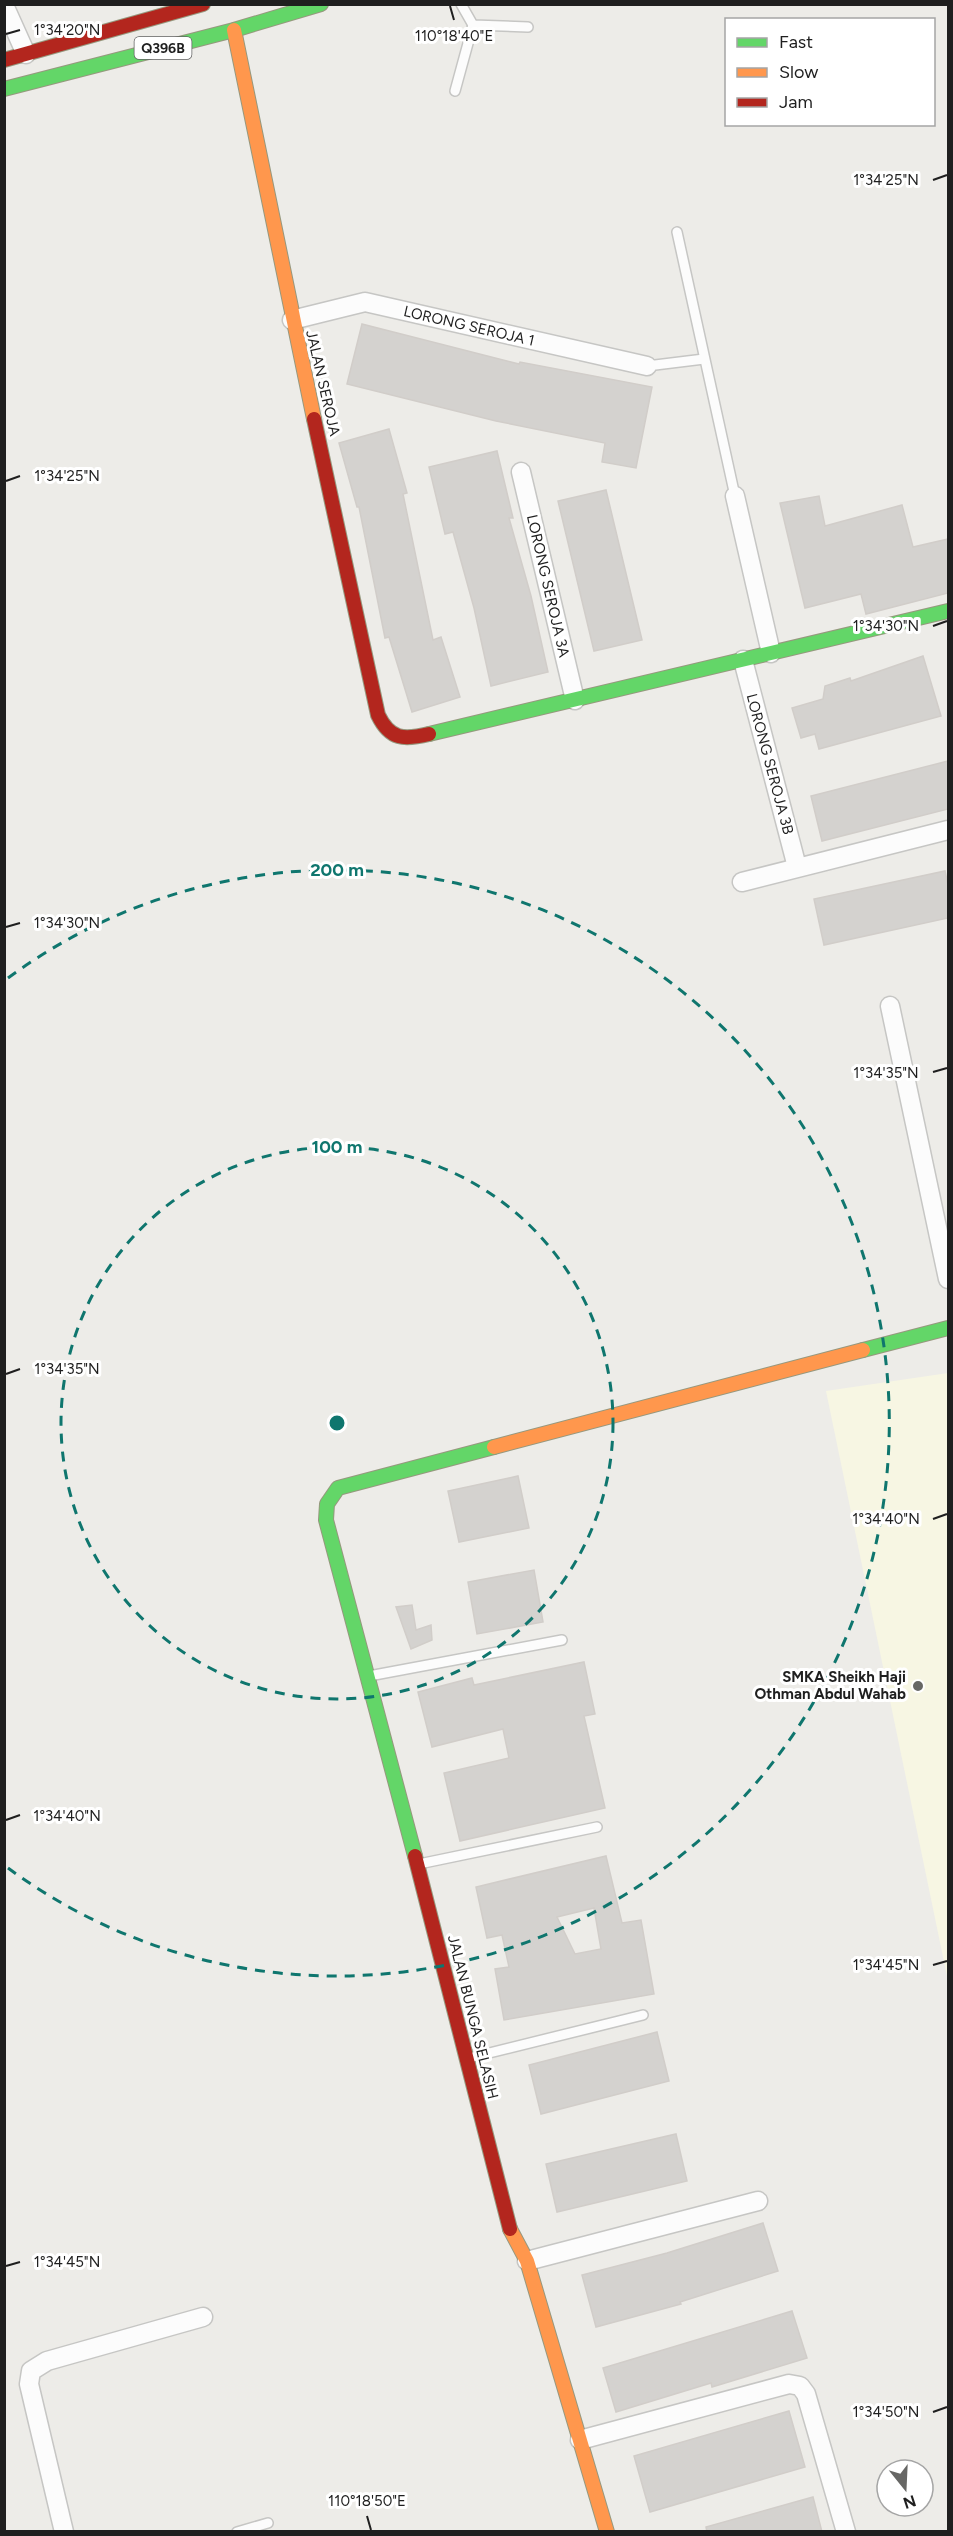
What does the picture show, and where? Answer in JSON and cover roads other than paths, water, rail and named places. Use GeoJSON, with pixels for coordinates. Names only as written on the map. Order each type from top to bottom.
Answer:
{"type":"FeatureCollection","features":[{"type":"Feature","properties":{"kind":"street"},"geometry":{"type":"LineString","coordinates":[[4,60],[203,4]]}},
{"type":"Feature","properties":{"kind":"street","name":"Q396B"},"geometry":{"type":"LineString","coordinates":[[4,89],[234,30],[321,4]]}},
{"type":"Feature","properties":{"kind":"street"},"geometry":{"type":"LineString","coordinates":[[4,5],[26,54]]}},
{"type":"Feature","properties":{"kind":"street","name":"JALAN SEROJA"},"geometry":{"type":"LineString","coordinates":[[234,30],[292,320],[378,715],[384,729],[395,737],[414,738],[575,700]]}},
{"type":"Feature","properties":{"kind":"street","name":"LORONG SEROJA 1"},"geometry":{"type":"LineString","coordinates":[[292,320],[365,302],[647,366]]}},
{"type":"Feature","properties":{"kind":"street","name":"LORONG SEROJA 3A"},"geometry":{"type":"LineString","coordinates":[[521,472],[575,700]]}},
{"type":"Feature","properties":{"kind":"street"},"geometry":{"type":"LineString","coordinates":[[735,496],[771,653]]}},
{"type":"Feature","properties":{"kind":"street"},"geometry":{"type":"LineString","coordinates":[[575,700],[948,611]]}},
{"type":"Feature","properties":{"kind":"street","name":"LORONG SEROJA 3B"},"geometry":{"type":"LineString","coordinates":[[743,660],[797,867]]}},
{"type":"Feature","properties":{"kind":"street"},"geometry":{"type":"LineString","coordinates":[[742,882],[948,830]]}},
{"type":"Feature","properties":{"kind":"street"},"geometry":{"type":"LineString","coordinates":[[890,1006],[948,1279]]}},
{"type":"Feature","properties":{"kind":"street","name":"JALAN BUNGA SELASIH"},"geometry":{"type":"LineString","coordinates":[[607,2532],[527,2261],[509,2228],[369,1676],[326,1521],[327,1504],[338,1488],[948,1328]]}},
{"type":"Feature","properties":{"kind":"street"},"geometry":{"type":"LineString","coordinates":[[527,2261],[758,2201]]}},
{"type":"Feature","properties":{"kind":"street"},"geometry":{"type":"LineString","coordinates":[[64,2532],[29,2384],[31,2371],[46,2361],[203,2317]]}},
{"type":"Feature","properties":{"kind":"street"},"geometry":{"type":"LineString","coordinates":[[580,2440],[789,2384],[800,2385],[807,2394],[846,2532]]}},
{"type":"Feature","properties":{"kind":"lane"},"geometry":{"type":"LineString","coordinates":[[455,91],[473,25],[461,4]]}},
{"type":"Feature","properties":{"kind":"lane"},"geometry":{"type":"LineString","coordinates":[[473,25],[528,27]]}},
{"type":"Feature","properties":{"kind":"lane"},"geometry":{"type":"LineString","coordinates":[[677,232],[735,496]]}},
{"type":"Feature","properties":{"kind":"lane"},"geometry":{"type":"LineString","coordinates":[[647,366],[704,359]]}},
{"type":"Feature","properties":{"kind":"lane"},"geometry":{"type":"LineString","coordinates":[[369,1676],[562,1640]]}},
{"type":"Feature","properties":{"kind":"lane"},"geometry":{"type":"LineString","coordinates":[[417,1865],[597,1827]]}},
{"type":"Feature","properties":{"kind":"lane"},"geometry":{"type":"LineString","coordinates":[[467,2059],[643,2015]]}},
{"type":"Feature","properties":{"kind":"lane"},"geometry":{"type":"LineString","coordinates":[[237,2532],[268,2523]]}},
{"type":"Feature","properties":{"kind":"place","name":"SMKA Sheikh Haji Othman Abdul Wahab"},"geometry":{"type":"Point","coordinates":[918,1686]}}]}
